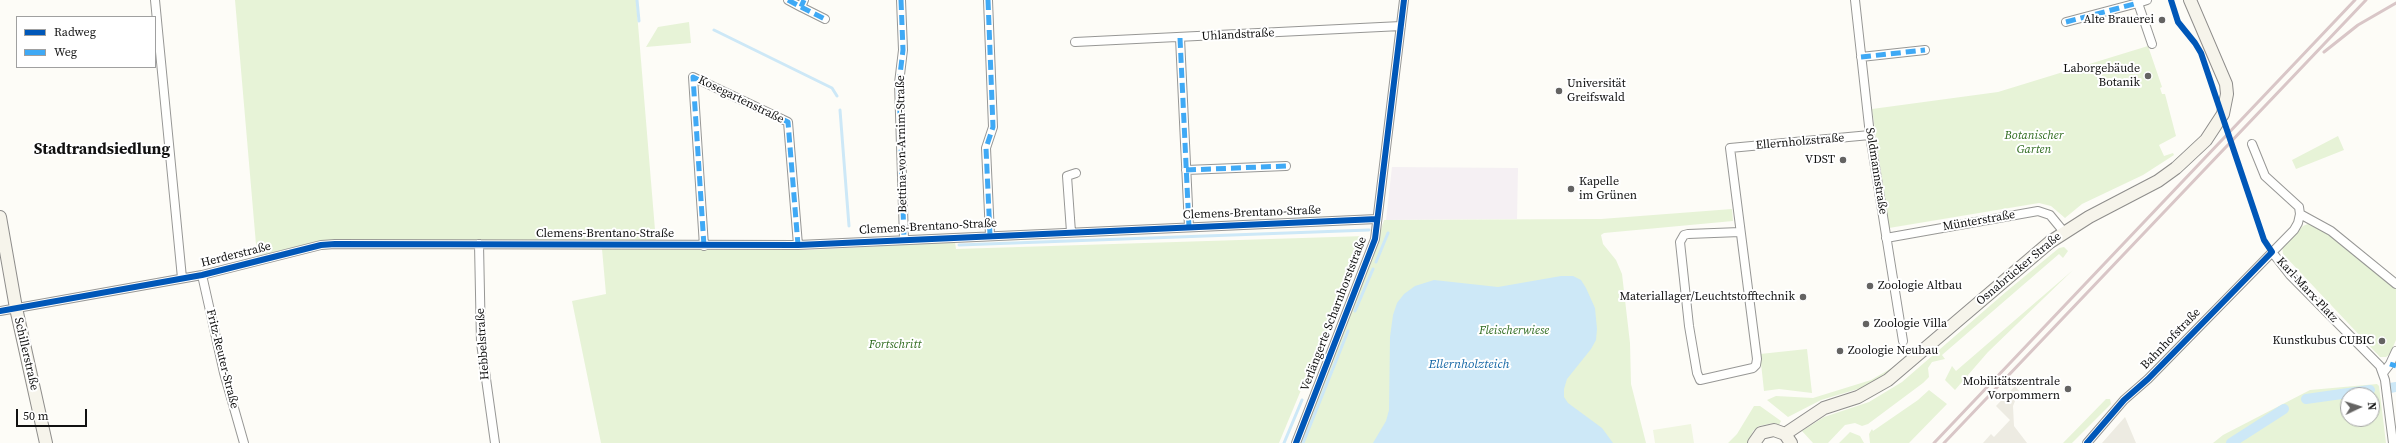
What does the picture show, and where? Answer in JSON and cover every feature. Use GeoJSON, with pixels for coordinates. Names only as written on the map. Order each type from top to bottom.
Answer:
{"type":"FeatureCollection","features":[{"type":"Feature","properties":{"kind":"main road","name":"Osnabrücker Straße"},"geometry":{"type":"LineString","coordinates":[[1754,443],[1761,433],[1767,430],[1774,430],[1788,439],[1824,408],[1858,397],[1888,380],[2064,232],[2158,181],[2193,153],[2214,130],[2223,114],[2227,94],[2226,84],[2190,0]]}},
{"type":"Feature","properties":{"kind":"main road","name":"Schillerstraße"},"geometry":{"type":"LineString","coordinates":[[0,217],[16,308],[46,443]]}},
{"type":"Feature","properties":{"kind":"street"},"geometry":{"type":"LineString","coordinates":[[155,0],[182,278]]}},
{"type":"Feature","properties":{"kind":"street"},"geometry":{"type":"LineString","coordinates":[[788,0],[802,3],[825,19]]}},
{"type":"Feature","properties":{"kind":"street","name":"Bettina-von-Arnim-Straße"},"geometry":{"type":"LineString","coordinates":[[901,0],[903,50],[898,83],[904,239]]}},
{"type":"Feature","properties":{"kind":"street"},"geometry":{"type":"LineString","coordinates":[[988,0],[993,127],[986,148],[990,235]]}},
{"type":"Feature","properties":{"kind":"street","name":"Verlängerte Scharnhorststraße"},"geometry":{"type":"LineString","coordinates":[[1296,443],[1373,245],[1404,0]]}},
{"type":"Feature","properties":{"kind":"street","name":"Soldmannstraße"},"geometry":{"type":"LineString","coordinates":[[1855,0],[1870,135],[1903,341]]}},
{"type":"Feature","properties":{"kind":"street"},"geometry":{"type":"LineString","coordinates":[[2066,22],[2147,0]]}},
{"type":"Feature","properties":{"kind":"street"},"geometry":{"type":"LineString","coordinates":[[2138,3],[2152,44]]}},
{"type":"Feature","properties":{"kind":"street","name":"Uhlandstraße"},"geometry":{"type":"LineString","coordinates":[[1075,42],[1401,26]]}},
{"type":"Feature","properties":{"kind":"street","name":"Clemens-Brentano-Straße"},"geometry":{"type":"LineString","coordinates":[[1180,38],[1189,227]]}},
{"type":"Feature","properties":{"kind":"street"},"geometry":{"type":"LineString","coordinates":[[1861,57],[1925,50]]}},
{"type":"Feature","properties":{"kind":"street","name":"Kosegartenstraße"},"geometry":{"type":"LineString","coordinates":[[704,246],[693,77],[788,122],[798,244]]}},
{"type":"Feature","properties":{"kind":"street","name":"Ellernholzstraße"},"geometry":{"type":"LineString","coordinates":[[1740,232],[1730,148],[1870,135]]}},
{"type":"Feature","properties":{"kind":"street"},"geometry":{"type":"LineString","coordinates":[[2252,144],[2265,176],[2299,207],[2300,214],[2331,231],[2396,284]]}},
{"type":"Feature","properties":{"kind":"street"},"geometry":{"type":"LineString","coordinates":[[1186,170],[1286,166]]}},
{"type":"Feature","properties":{"kind":"street"},"geometry":{"type":"LineString","coordinates":[[1070,232],[1067,176],[1076,173]]}},
{"type":"Feature","properties":{"kind":"street","name":"Münterstraße"},"geometry":{"type":"LineString","coordinates":[[1886,238],[2038,211],[2050,215],[2064,232]]}},
{"type":"Feature","properties":{"kind":"street","name":"Karl-Marx-Platz"},"geometry":{"type":"LineString","coordinates":[[2300,214],[2294,230],[2272,252],[2290,275],[2376,361],[2384,376]]}},
{"type":"Feature","properties":{"kind":"street","name":"Clemens-Brentano-Straße"},"geometry":{"type":"LineString","coordinates":[[480,244],[704,246],[798,244],[1377,219]]}},
{"type":"Feature","properties":{"kind":"street"},"geometry":{"type":"LineString","coordinates":[[1740,232],[1756,365],[1753,368],[1700,380],[1697,372],[1689,326],[1680,242],[1684,235],[1688,234],[1740,232]]}},
{"type":"Feature","properties":{"kind":"street","name":"Herderstraße"},"geometry":{"type":"LineString","coordinates":[[0,311],[202,275],[321,245],[480,244]]}},
{"type":"Feature","properties":{"kind":"street","name":"Hebbelstraße"},"geometry":{"type":"LineString","coordinates":[[480,244],[481,343],[495,443]]}},
{"type":"Feature","properties":{"kind":"street","name":"Bahnhofstraße"},"geometry":{"type":"LineString","coordinates":[[2087,443],[2124,400],[2148,379],[2272,252]]}},
{"type":"Feature","properties":{"kind":"street","name":"Fritz-Reuter-Straße"},"geometry":{"type":"LineString","coordinates":[[202,275],[224,373],[244,443]]}},
{"type":"Feature","properties":{"kind":"street"},"geometry":{"type":"LineString","coordinates":[[2393,443],[2384,376],[2393,365],[2396,351]]}},
{"type":"Feature","properties":{"kind":"shaded area"},"geometry":{"type":"Polygon","coordinates":[[[1392,167],[1518,168],[1517,219],[1386,220],[1392,167]]]}},
{"type":"Feature","properties":{"kind":"shaded area"},"geometry":{"type":"Polygon","coordinates":[[[2015,386],[2019,391],[2013,406],[2014,426],[2027,443],[1983,443],[1991,434],[1994,437],[2010,420],[1996,406],[2015,386]]]}},
{"type":"Feature","properties":{"kind":"shaded area"},"geometry":{"type":"Polygon","coordinates":[[[2125,417],[2136,443],[2102,443],[2117,426],[2125,417]]]}},
{"type":"Feature","properties":{"kind":"green space"},"geometry":{"type":"Polygon","coordinates":[[[235,0],[636,0],[656,242],[321,241],[257,256],[235,0]]]}},
{"type":"Feature","properties":{"kind":"green space"},"geometry":{"type":"Polygon","coordinates":[[[689,22],[691,43],[646,47],[658,27],[689,22]]]}},
{"type":"Feature","properties":{"kind":"green space","name":"Botanischer Garten"},"geometry":{"type":"Polygon","coordinates":[[[2148,46],[2162,87],[2160,88],[2162,94],[2165,94],[2176,136],[2159,145],[2164,156],[2173,153],[2174,155],[2143,175],[2082,204],[2065,218],[2051,206],[2039,203],[1889,228],[1872,109],[1998,92],[2148,46]]]}},
{"type":"Feature","properties":{"kind":"green space"},"geometry":{"type":"Polygon","coordinates":[[[2338,136],[2344,150],[2296,169],[2292,160],[2338,136]]]}},
{"type":"Feature","properties":{"kind":"green space","name":"Fleischerwiese"},"geometry":{"type":"Polygon","coordinates":[[[1732,209],[1733,221],[1604,233],[1601,235],[1603,244],[1616,260],[1622,274],[1630,343],[1631,384],[1646,443],[1298,443],[1370,263],[1384,220],[1601,219],[1732,209]]]}},
{"type":"Feature","properties":{"kind":"green space"},"geometry":{"type":"Polygon","coordinates":[[[2310,223],[2317,225],[2396,289],[2396,340],[2390,354],[2386,357],[2380,357],[2283,254],[2282,246],[2303,226],[2310,223]]]}},
{"type":"Feature","properties":{"kind":"green space","name":"Fortschritt"},"geometry":{"type":"Polygon","coordinates":[[[1365,236],[1307,390],[1301,390],[1279,443],[601,443],[572,301],[606,294],[602,249],[809,250],[955,242],[956,249],[1365,236]]]}},
{"type":"Feature","properties":{"kind":"green space"},"geometry":{"type":"Polygon","coordinates":[[[2064,247],[2068,251],[2063,258],[2059,254],[1942,355],[1945,359],[1932,362],[1928,368],[1929,377],[1923,383],[1868,424],[1862,426],[1855,423],[1845,425],[1828,443],[1813,443],[1802,431],[1824,417],[1869,402],[1902,382],[2007,291],[2059,248],[2064,247]]]}},
{"type":"Feature","properties":{"kind":"green space"},"geometry":{"type":"Polygon","coordinates":[[[2073,270],[1988,352],[1955,390],[1945,380],[1952,366],[1956,371],[2073,270]]]}},
{"type":"Feature","properties":{"kind":"green space"},"geometry":{"type":"Polygon","coordinates":[[[1807,349],[1812,393],[1779,389],[1764,391],[1760,354],[1807,349]]]}},
{"type":"Feature","properties":{"kind":"green space"},"geometry":{"type":"Polygon","coordinates":[[[1895,366],[1878,383],[1821,400],[1788,417],[1767,400],[1776,396],[1813,398],[1871,380],[1895,366]]]}},
{"type":"Feature","properties":{"kind":"green space"},"geometry":{"type":"Polygon","coordinates":[[[2377,384],[2379,387],[2344,387],[2377,384]]]}},
{"type":"Feature","properties":{"kind":"green space"},"geometry":{"type":"Polygon","coordinates":[[[2340,387],[2340,427],[2380,427],[2380,394],[2386,443],[2213,443],[2223,435],[2310,390],[2340,387]]]}},
{"type":"Feature","properties":{"kind":"green space"},"geometry":{"type":"Polygon","coordinates":[[[1929,390],[1947,404],[1909,443],[1870,443],[1869,434],[1872,429],[1873,431],[1918,400],[1929,390]]]}},
{"type":"Feature","properties":{"kind":"green space"},"geometry":{"type":"Polygon","coordinates":[[[2106,399],[2110,399],[2111,404],[2072,443],[2063,443],[2106,399]]]}},
{"type":"Feature","properties":{"kind":"green space"},"geometry":{"type":"Polygon","coordinates":[[[1754,406],[1760,406],[1781,421],[1779,425],[1773,423],[1759,426],[1753,431],[1748,443],[1728,443],[1737,434],[1754,406]]]}},
{"type":"Feature","properties":{"kind":"green space"},"geometry":{"type":"Polygon","coordinates":[[[1691,424],[1694,443],[1655,443],[1653,430],[1691,424]]]}},
{"type":"Feature","properties":{"kind":"green space"},"geometry":{"type":"Polygon","coordinates":[[[1850,432],[1860,436],[1864,443],[1839,443],[1850,432]]]}},
{"type":"Feature","properties":{"kind":"water","name":"Ellernholzteich"},"geometry":{"type":"Polygon","coordinates":[[[1561,276],[1573,276],[1581,280],[1595,308],[1597,329],[1596,340],[1591,349],[1567,379],[1564,389],[1564,397],[1568,403],[1602,428],[1613,443],[1373,443],[1386,421],[1389,410],[1390,337],[1393,315],[1397,303],[1404,294],[1415,286],[1434,280],[1498,287],[1561,276]]]}},
{"type":"Feature","properties":{"kind":"waterway"},"geometry":{"type":"LineString","coordinates":[[637,0],[639,21]]}},
{"type":"Feature","properties":{"kind":"waterway"},"geometry":{"type":"LineString","coordinates":[[714,30],[832,88],[837,96]]}},
{"type":"Feature","properties":{"kind":"waterway"},"geometry":{"type":"LineString","coordinates":[[840,110],[849,226]]}},
{"type":"Feature","properties":{"kind":"waterway"},"geometry":{"type":"LineString","coordinates":[[959,245],[1369,230]]}},
{"type":"Feature","properties":{"kind":"waterway"},"geometry":{"type":"LineString","coordinates":[[1376,262],[1388,233]]}},
{"type":"Feature","properties":{"kind":"waterway"},"geometry":{"type":"LineString","coordinates":[[1355,311],[1373,269]]}},
{"type":"Feature","properties":{"kind":"waterway"},"geometry":{"type":"LineString","coordinates":[[1303,443],[1348,331]]}},
{"type":"Feature","properties":{"kind":"waterway"},"geometry":{"type":"LineString","coordinates":[[2390,388],[2396,387]]}},
{"type":"Feature","properties":{"kind":"waterway"},"geometry":{"type":"LineString","coordinates":[[2306,399],[2340,394]]}},
{"type":"Feature","properties":{"kind":"waterway"},"geometry":{"type":"LineString","coordinates":[[1284,443],[1302,400]]}},
{"type":"Feature","properties":{"kind":"waterway"},"geometry":{"type":"LineString","coordinates":[[2231,443],[2284,409]]}},
{"type":"Feature","properties":{"kind":"railway"},"geometry":{"type":"LineString","coordinates":[[1934,443],[2355,0]]}},
{"type":"Feature","properties":{"kind":"railway"},"geometry":{"type":"LineString","coordinates":[[1944,443],[2366,0]]}},
{"type":"Feature","properties":{"kind":"railway"},"geometry":{"type":"LineString","coordinates":[[2324,52],[2358,25],[2396,3]]}},
{"type":"Feature","properties":{"kind":"marked path"},"geometry":{"type":"LineString","coordinates":[[788,0],[801,7],[804,0]]}},
{"type":"Feature","properties":{"kind":"marked path"},"geometry":{"type":"LineString","coordinates":[[901,0],[903,50],[899,83],[904,239]]}},
{"type":"Feature","properties":{"kind":"marked path"},"geometry":{"type":"LineString","coordinates":[[988,0],[993,127],[986,148],[990,235]]}},
{"type":"Feature","properties":{"kind":"marked path"},"geometry":{"type":"LineString","coordinates":[[2066,22],[2138,3]]}},
{"type":"Feature","properties":{"kind":"marked path"},"geometry":{"type":"LineString","coordinates":[[801,7],[825,19]]}},
{"type":"Feature","properties":{"kind":"marked path"},"geometry":{"type":"LineString","coordinates":[[1180,38],[1189,227]]}},
{"type":"Feature","properties":{"kind":"marked path"},"geometry":{"type":"LineString","coordinates":[[1861,57],[1925,50]]}},
{"type":"Feature","properties":{"kind":"marked path"},"geometry":{"type":"LineString","coordinates":[[704,246],[693,77],[788,122],[798,245]]}},
{"type":"Feature","properties":{"kind":"marked path"},"geometry":{"type":"LineString","coordinates":[[1186,170],[1286,166]]}},
{"type":"Feature","properties":{"kind":"marked path"},"geometry":{"type":"LineString","coordinates":[[2390,364],[2396,366]]}},
{"type":"Feature","properties":{"kind":"cycle path"},"geometry":{"type":"LineString","coordinates":[[1296,443],[1375,239],[1404,0]]}},
{"type":"Feature","properties":{"kind":"cycle path"},"geometry":{"type":"LineString","coordinates":[[2087,443],[2124,400],[2148,379],[2272,252],[2264,240],[2201,53],[2178,22],[2171,0]]}},
{"type":"Feature","properties":{"kind":"cycle path"},"geometry":{"type":"LineString","coordinates":[[0,311],[202,275],[321,245],[335,244],[798,245],[1377,219]]}},
{"type":"Feature","properties":{"kind":"place","name":"Alte Brauerei"},"geometry":{"type":"Point","coordinates":[2162,20]}},
{"type":"Feature","properties":{"kind":"place","name":"Laborgebäude Botanik"},"geometry":{"type":"Point","coordinates":[2148,76]}},
{"type":"Feature","properties":{"kind":"place","name":"Universität Greifswald"},"geometry":{"type":"Point","coordinates":[1559,91]}},
{"type":"Feature","properties":{"kind":"place","name":"VDST"},"geometry":{"type":"Point","coordinates":[1843,160]}},
{"type":"Feature","properties":{"kind":"place","name":"Kapelle im Grünen"},"geometry":{"type":"Point","coordinates":[1571,189]}},
{"type":"Feature","properties":{"kind":"place","name":"Zoologie Altbau"},"geometry":{"type":"Point","coordinates":[1870,286]}},
{"type":"Feature","properties":{"kind":"place","name":"Materiallager/Leuchtstofftechnik"},"geometry":{"type":"Point","coordinates":[1803,297]}},
{"type":"Feature","properties":{"kind":"place","name":"Zoologie Villa"},"geometry":{"type":"Point","coordinates":[1866,324]}},
{"type":"Feature","properties":{"kind":"place","name":"Kunstkubus CUBIC"},"geometry":{"type":"Point","coordinates":[2382,341]}},
{"type":"Feature","properties":{"kind":"place","name":"Zoologie Neubau"},"geometry":{"type":"Point","coordinates":[1840,351]}},
{"type":"Feature","properties":{"kind":"place","name":"Mobilitätszentrale Vorpommern"},"geometry":{"type":"Point","coordinates":[2068,389]}},
{"type":"Feature","properties":{"kind":"district","name":"Stadtrandsiedlung"},"geometry":{"type":"Point","coordinates":[102,150]}}]}
